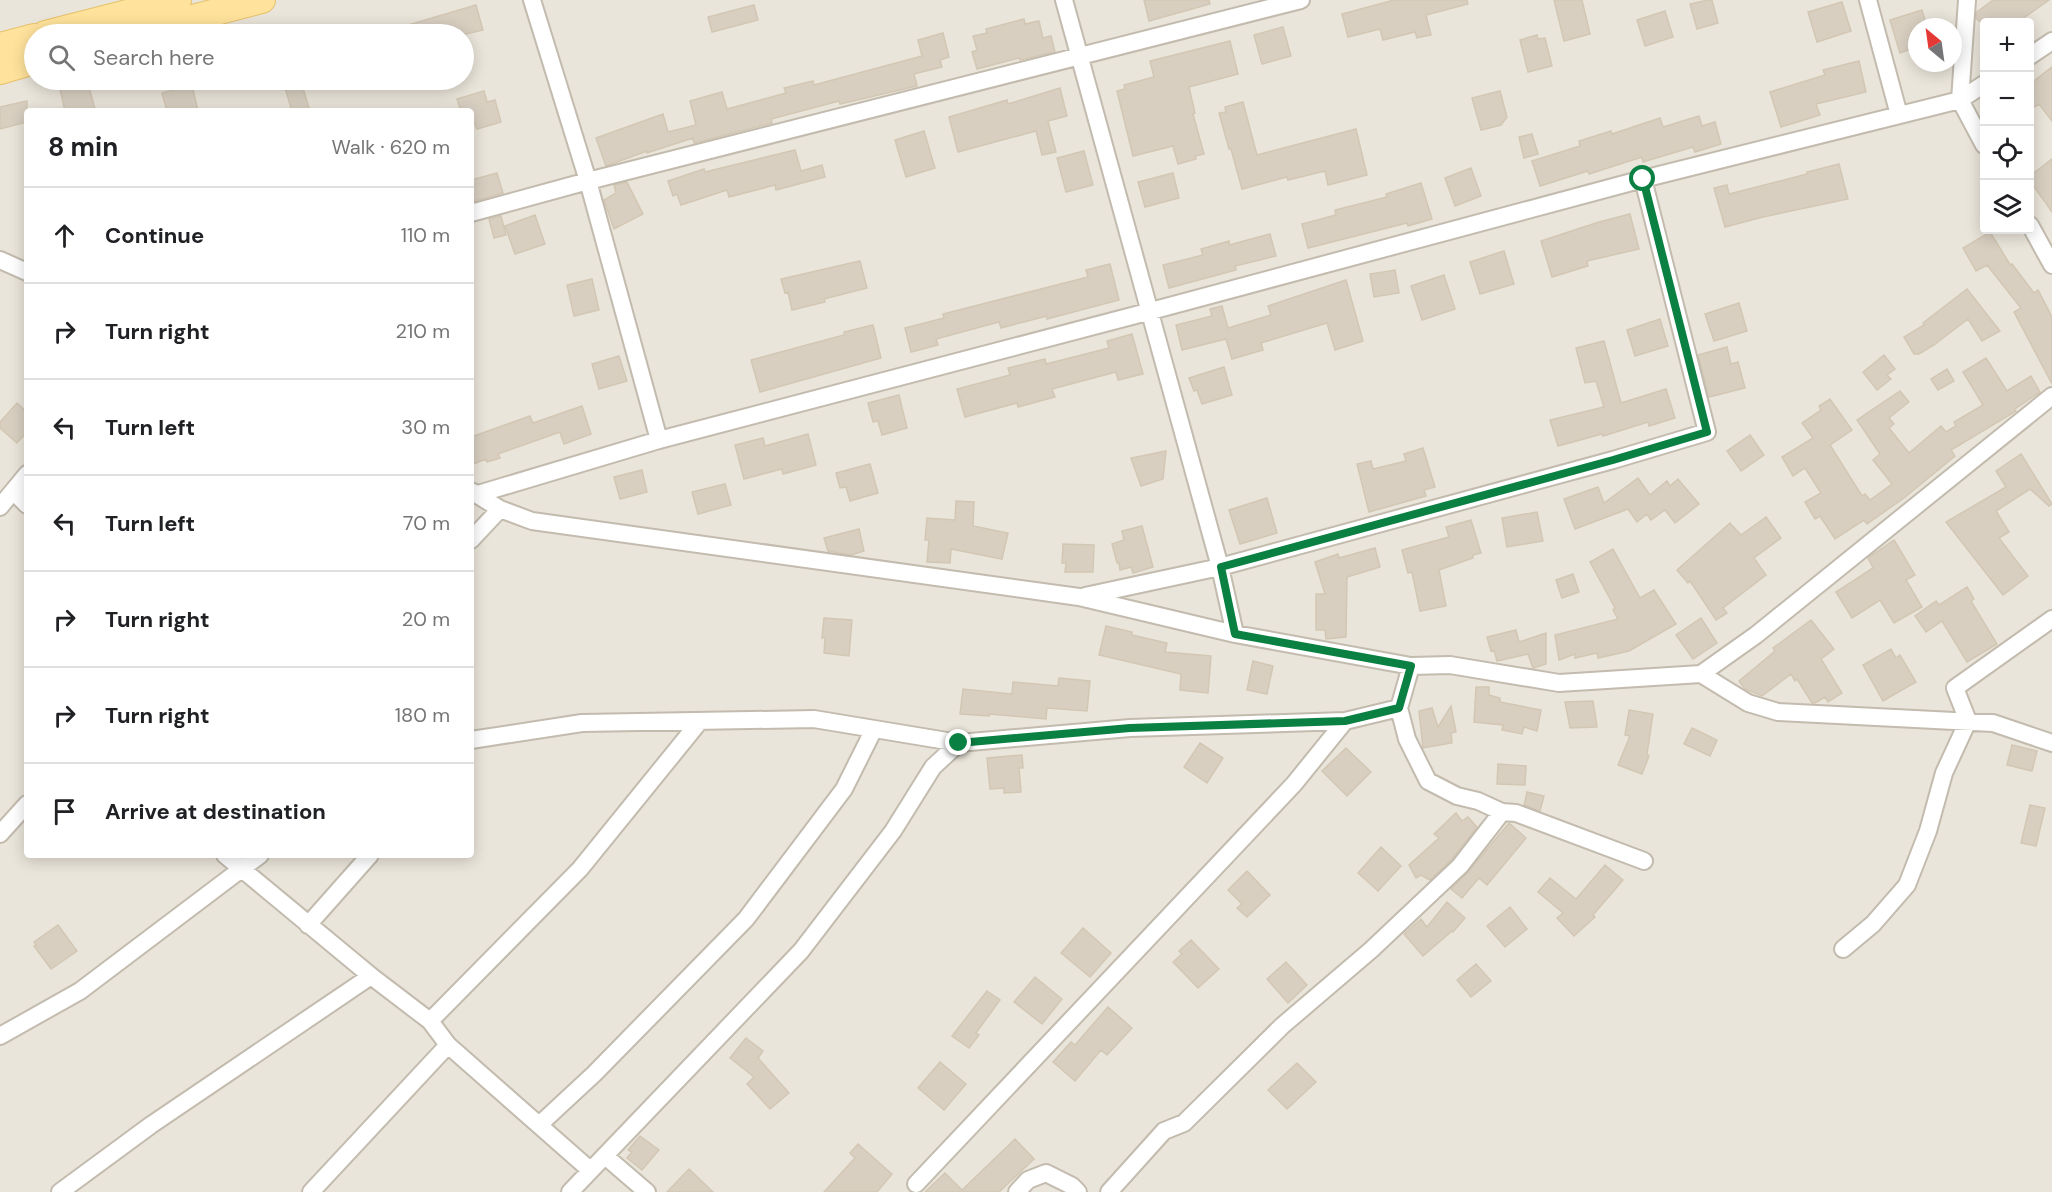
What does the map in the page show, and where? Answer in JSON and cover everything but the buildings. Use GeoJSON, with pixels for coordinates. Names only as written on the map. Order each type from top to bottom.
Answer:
{"type":"FeatureCollection","features":[{"type":"Feature","properties":{"kind":"main road"},"geometry":{"type":"LineString","coordinates":[[83,24],[174,0]]}},
{"type":"Feature","properties":{"kind":"main road"},"geometry":{"type":"LineString","coordinates":[[170,24],[262,0]]}},
{"type":"Feature","properties":{"kind":"main road"},"geometry":{"type":"LineString","coordinates":[[0,46],[24,40]]}},
{"type":"Feature","properties":{"kind":"main road"},"geometry":{"type":"LineString","coordinates":[[0,71],[24,64]]}},
{"type":"Feature","properties":{"kind":"street"},"geometry":{"type":"LineString","coordinates":[[532,0],[588,181],[659,440]]}},
{"type":"Feature","properties":{"kind":"street"},"geometry":{"type":"LineString","coordinates":[[1064,0],[1221,567],[1235,634]]}},
{"type":"Feature","properties":{"kind":"street"},"geometry":{"type":"LineString","coordinates":[[474,212],[588,181],[1301,0]]}},
{"type":"Feature","properties":{"kind":"street"},"geometry":{"type":"LineString","coordinates":[[1868,0],[1899,115]]}},
{"type":"Feature","properties":{"kind":"street"},"geometry":{"type":"LineString","coordinates":[[1967,0],[1960,100],[1980,138]]}},
{"type":"Feature","properties":{"kind":"street"},"geometry":{"type":"LineString","coordinates":[[2034,53],[2052,41]]}},
{"type":"Feature","properties":{"kind":"street"},"geometry":{"type":"LineString","coordinates":[[474,493],[659,440],[1643,179],[1960,100],[1980,87]]}},
{"type":"Feature","properties":{"kind":"street"},"geometry":{"type":"LineString","coordinates":[[1079,597],[1221,567],[1613,460],[1707,432],[1643,179]]}},
{"type":"Feature","properties":{"kind":"street"},"geometry":{"type":"LineString","coordinates":[[2034,231],[2051,259]]}},
{"type":"Feature","properties":{"kind":"street"},"geometry":{"type":"LineString","coordinates":[[0,260],[24,271]]}},
{"type":"Feature","properties":{"kind":"street"},"geometry":{"type":"LineString","coordinates":[[474,493],[500,508],[532,521],[1079,597],[1235,634],[1411,666],[1450,665],[1560,683],[1701,674],[1756,635],[2052,396]]}},
{"type":"Feature","properties":{"kind":"street"},"geometry":{"type":"LineString","coordinates":[[0,507],[24,478]]}},
{"type":"Feature","properties":{"kind":"street"},"geometry":{"type":"LineString","coordinates":[[14,492],[24,502]]}},
{"type":"Feature","properties":{"kind":"street"},"geometry":{"type":"LineString","coordinates":[[474,537],[500,508]]}},
{"type":"Feature","properties":{"kind":"street"},"geometry":{"type":"LineString","coordinates":[[1843,949],[1873,924],[1907,885],[1928,831],[1944,773],[1968,721],[1955,688],[2052,619]]}},
{"type":"Feature","properties":{"kind":"street"},"geometry":{"type":"LineString","coordinates":[[1411,666],[1399,708],[1407,739],[1428,781],[1457,796],[1478,801],[1502,812],[1516,813],[1644,861]]}},
{"type":"Feature","properties":{"kind":"street"},"geometry":{"type":"LineString","coordinates":[[1701,674],[1748,703],[1778,712],[1993,723],[2052,743]]}},
{"type":"Feature","properties":{"kind":"street"},"geometry":{"type":"LineString","coordinates":[[474,739],[582,723],[814,719],[959,743],[1130,728],[1345,721],[1399,708]]}},
{"type":"Feature","properties":{"kind":"street"},"geometry":{"type":"LineString","coordinates":[[430,1022],[580,869],[700,721]]}},
{"type":"Feature","properties":{"kind":"street"},"geometry":{"type":"LineString","coordinates":[[916,1184],[1294,784],[1345,721]]}},
{"type":"Feature","properties":{"kind":"street"},"geometry":{"type":"LineString","coordinates":[[539,1125],[594,1074],[746,919],[844,789],[874,729]]}},
{"type":"Feature","properties":{"kind":"street"},"geometry":{"type":"LineString","coordinates":[[570,1192],[801,951],[893,831],[933,766],[959,743]]}},
{"type":"Feature","properties":{"kind":"street"},"geometry":{"type":"LineString","coordinates":[[0,834],[24,807]]}},
{"type":"Feature","properties":{"kind":"street"},"geometry":{"type":"LineString","coordinates":[[1108,1192],[1164,1131],[1184,1123],[1282,1026],[1371,951],[1460,866],[1502,812]]}},
{"type":"Feature","properties":{"kind":"street"},"geometry":{"type":"LineString","coordinates":[[228,858],[430,1022],[448,1045],[590,1170]]}},
{"type":"Feature","properties":{"kind":"street"},"geometry":{"type":"LineString","coordinates":[[0,1036],[80,990],[256,858]]}},
{"type":"Feature","properties":{"kind":"street"},"geometry":{"type":"LineString","coordinates":[[308,925],[367,858]]}},
{"type":"Feature","properties":{"kind":"street"},"geometry":{"type":"LineString","coordinates":[[60,1192],[151,1125],[371,976]]}},
{"type":"Feature","properties":{"kind":"street"},"geometry":{"type":"LineString","coordinates":[[311,1192],[448,1045]]}},
{"type":"Feature","properties":{"kind":"street"},"geometry":{"type":"LineString","coordinates":[[605,1156],[647,1192]]}},
{"type":"Feature","properties":{"kind":"street"},"geometry":{"type":"LineString","coordinates":[[1017,1192],[1028,1180],[1046,1173],[1072,1186],[1078,1192]]}},
{"type":"Feature","properties":{"kind":"shaded area"},"geometry":{"type":"Polygon","coordinates":[[[0,0],[2052,0],[2052,1192],[0,1192],[0,0]]]}},
{"type":"Feature","properties":{"kind":"route"},"geometry":{"type":"LineString","coordinates":[[959,743],[1130,728],[1345,721],[1399,708],[1411,666],[1235,634],[1221,567],[1613,460],[1707,432],[1643,179]]}}]}
